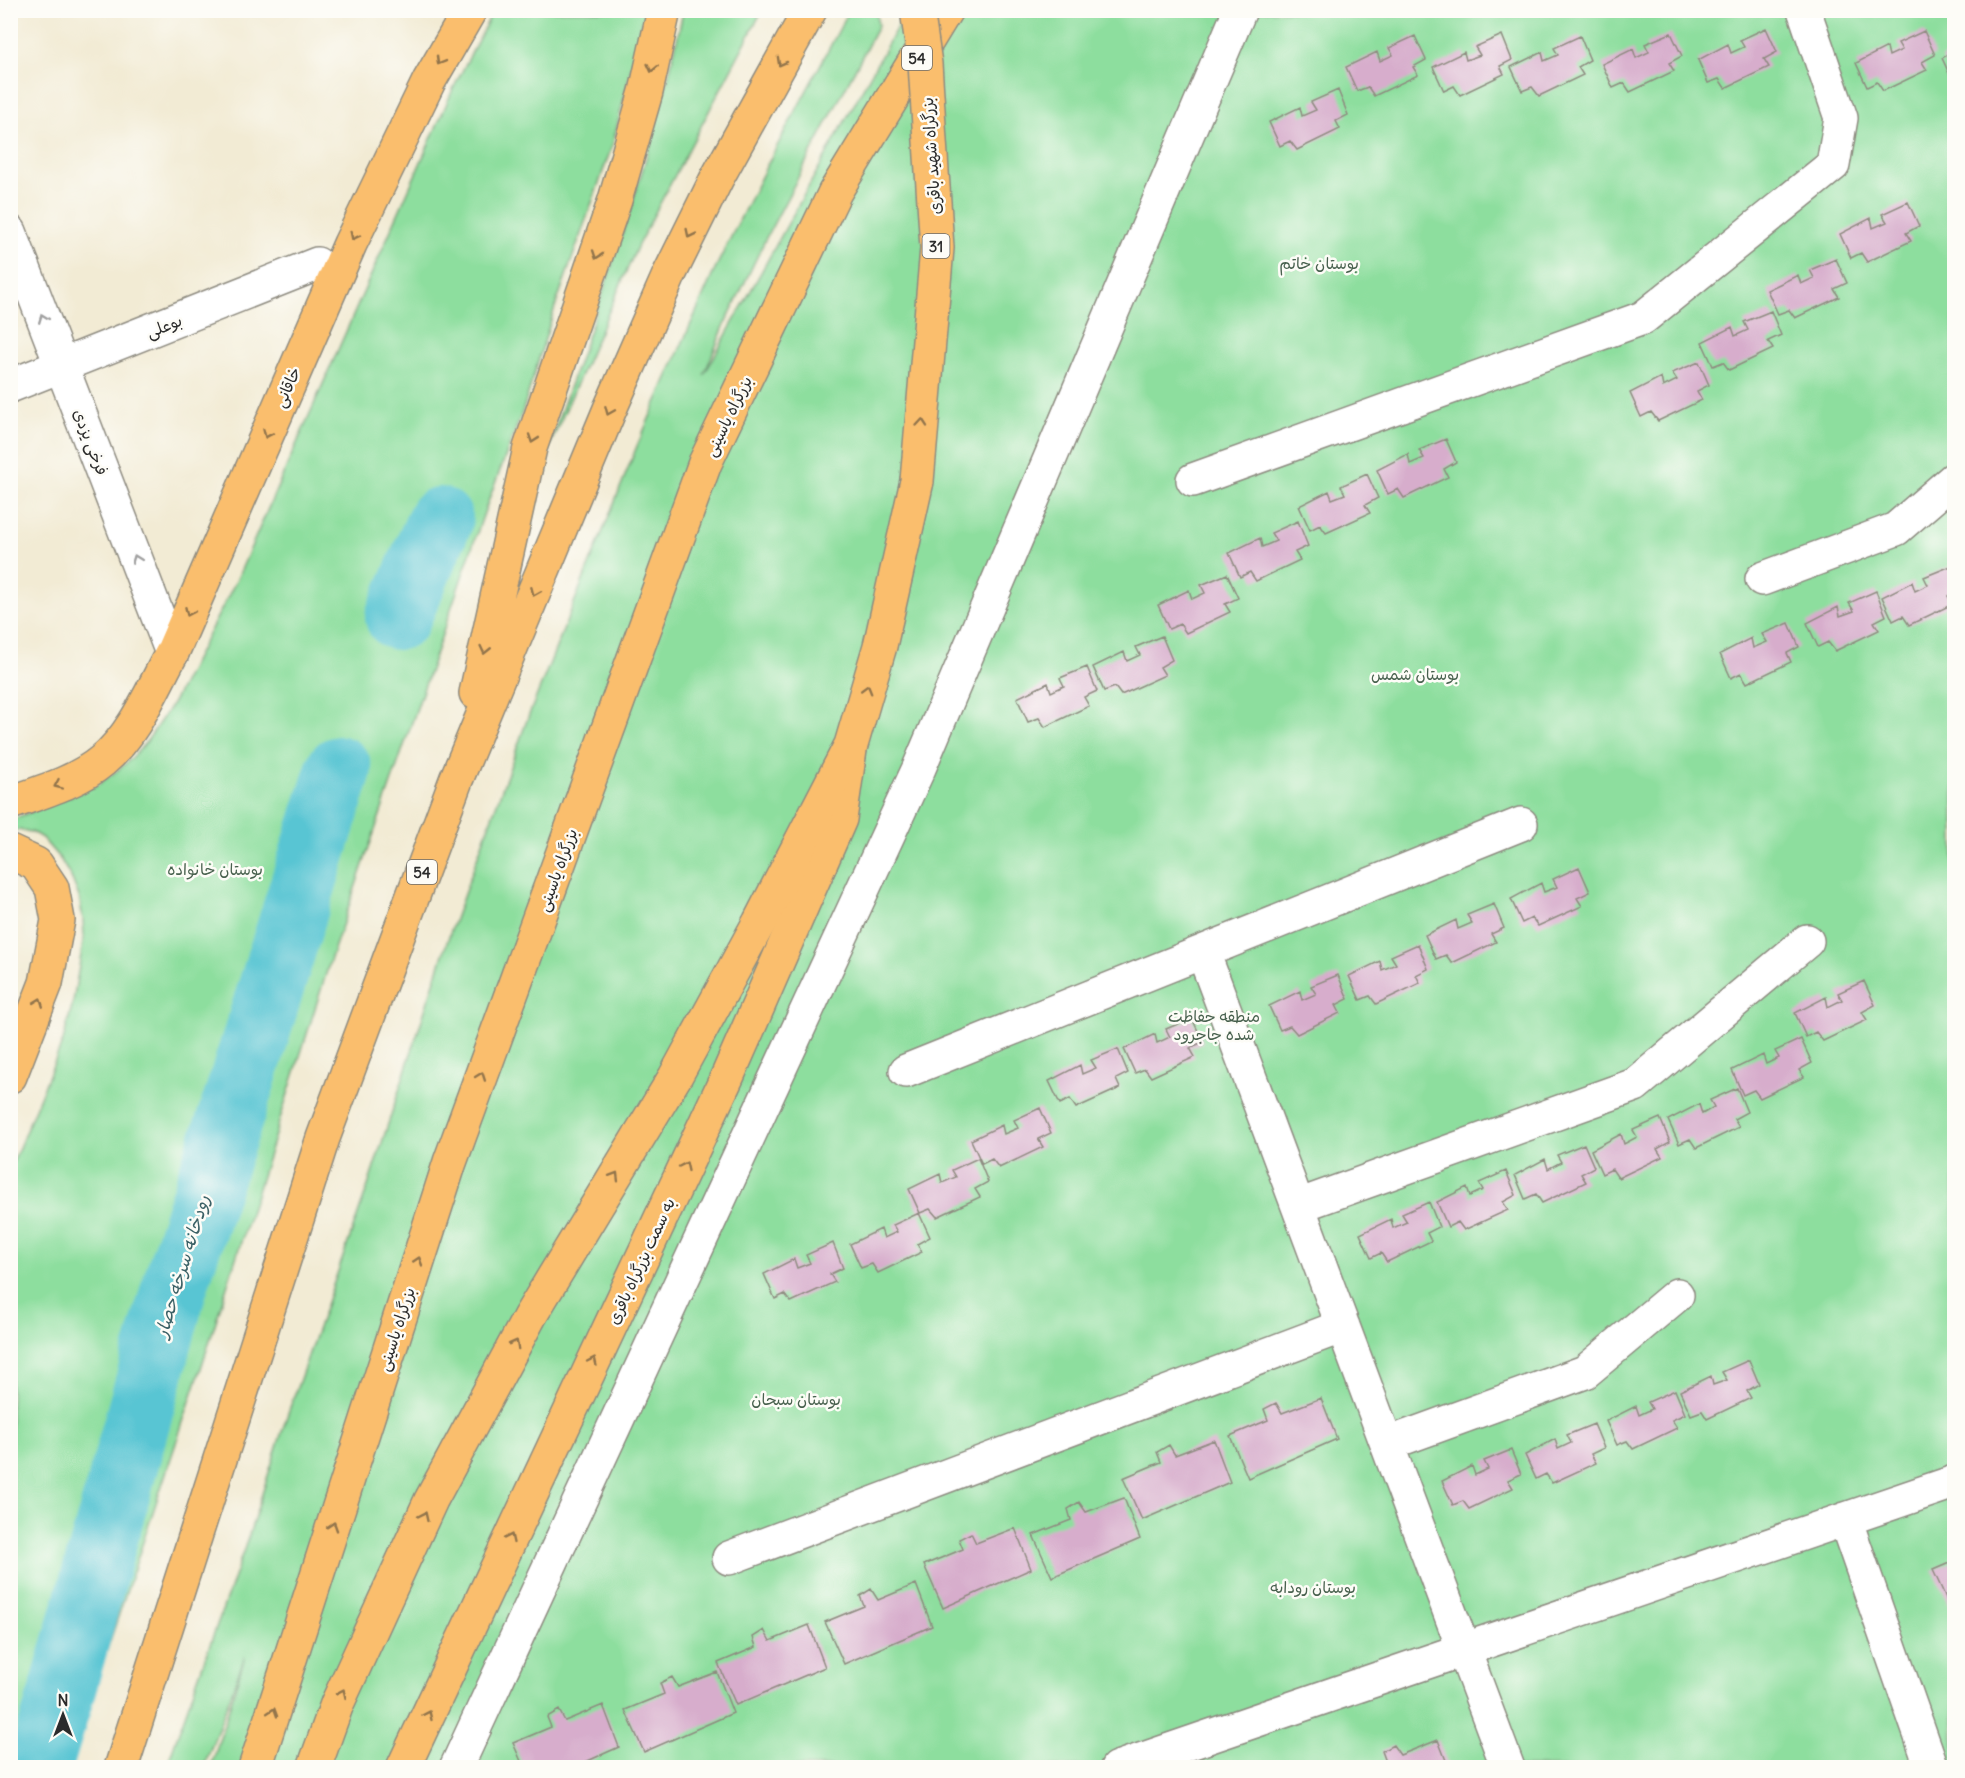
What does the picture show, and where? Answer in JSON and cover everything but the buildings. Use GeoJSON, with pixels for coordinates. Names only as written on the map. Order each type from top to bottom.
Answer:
{"type":"FeatureCollection","features":[{"type":"Feature","properties":{"kind":"main road","name":"خاقانی"},"geometry":{"type":"LineString","coordinates":[[10,803],[45,791],[102,761],[121,741],[140,712],[172,652],[350,244],[429,81],[470,10]]}},
{"type":"Feature","properties":{"kind":"main road"},"geometry":{"type":"LineString","coordinates":[[456,780],[530,448],[615,200],[646,92],[664,10]]}},
{"type":"Feature","properties":{"kind":"main road","name":"54"},"geometry":{"type":"LineString","coordinates":[[121,1767],[323,1138],[456,780],[610,409],[670,273],[717,178],[810,10]]}},
{"type":"Feature","properties":{"kind":"main road","name":"بزرگراه شهید باقری"},"geometry":{"type":"LineString","coordinates":[[851,745],[880,646],[917,481],[937,248],[925,64],[918,10]]}},
{"type":"Feature","properties":{"kind":"main road","name":"بزرگراه یاسینی"},"geometry":{"type":"LineString","coordinates":[[255,1767],[450,1162],[705,463],[835,192],[946,10]]}},
{"type":"Feature","properties":{"kind":"main road"},"geometry":{"type":"LineString","coordinates":[[314,1767],[337,1704],[431,1500],[530,1316],[675,1077],[759,923],[851,745]]}},
{"type":"Feature","properties":{"kind":"main road","name":"به سمت بزرگراه باقری"},"geometry":{"type":"LineString","coordinates":[[403,1767],[728,1075],[831,841],[840,819],[851,745]]}},
{"type":"Feature","properties":{"kind":"main road"},"geometry":{"type":"LineString","coordinates":[[10,852],[36,864],[52,888],[58,920],[45,983],[10,1076]]}},
{"type":"Feature","properties":{"kind":"street"},"geometry":{"type":"LineString","coordinates":[[456,1767],[919,768],[1240,10]]}},
{"type":"Feature","properties":{"kind":"street"},"geometry":{"type":"LineString","coordinates":[[1193,480],[1643,318],[1833,165],[1841,118],[1804,10]]}},
{"type":"Feature","properties":{"kind":"street","name":"فرخی یزدی"},"geometry":{"type":"LineString","coordinates":[[10,232],[172,652]]}},
{"type":"Feature","properties":{"kind":"street","name":"بوعلی"},"geometry":{"type":"LineString","coordinates":[[10,386],[317,264]]}},
{"type":"Feature","properties":{"kind":"street"},"geometry":{"type":"LineString","coordinates":[[1762,579],[1896,529],[1954,479]]}},
{"type":"Feature","properties":{"kind":"street"},"geometry":{"type":"LineString","coordinates":[[906,1071],[1521,824]]}},
{"type":"Feature","properties":{"kind":"street"},"geometry":{"type":"LineString","coordinates":[[1298,1206],[1635,1085],[1807,941]]}},
{"type":"Feature","properties":{"kind":"street"},"geometry":{"type":"LineString","coordinates":[[1203,952],[1508,1767]]}},
{"type":"Feature","properties":{"kind":"street"},"geometry":{"type":"LineString","coordinates":[[1387,1444],[1585,1372],[1677,1295]]}},
{"type":"Feature","properties":{"kind":"street"},"geometry":{"type":"LineString","coordinates":[[729,1558],[1343,1326]]}},
{"type":"Feature","properties":{"kind":"street"},"geometry":{"type":"LineString","coordinates":[[1116,1767],[1954,1482]]}},
{"type":"Feature","properties":{"kind":"street"},"geometry":{"type":"LineString","coordinates":[[1845,1519],[1932,1767]]}},
{"type":"Feature","properties":{"kind":"green space","name":"بوستان خانواده"},"geometry":{"type":"Polygon","coordinates":[[[493,11],[645,11],[613,143],[555,307],[523,410],[485,510],[332,955],[203,1362],[68,1767],[11,1768],[11,1167],[63,1041],[73,1002],[84,937],[79,897],[61,860],[42,838],[32,832],[11,831],[11,820],[97,785],[118,770],[147,741],[172,704],[237,579],[453,89],[493,11]]]}},
{"type":"Feature","properties":{"kind":"green space"},"geometry":{"type":"Polygon","coordinates":[[[683,11],[762,11],[638,245],[544,459],[633,202],[650,146],[683,11]]]}},
{"type":"Feature","properties":{"kind":"green space","name":"منطقه حفاظت شده جاجرود"},"geometry":{"type":"Polygon","coordinates":[[[849,11],[876,11],[878,26],[765,240],[725,324],[704,375],[906,11],[1954,11],[1954,1767],[211,1767],[245,1656],[204,1767],[166,1768],[248,1538],[287,1416],[367,1189],[450,933],[527,720],[637,446],[716,267],[849,11]]]}},
{"type":"Feature","properties":{"kind":"waterway","name":"رودخانه سرخه حصار"},"geometry":{"type":"LineString","coordinates":[[398,617],[440,520]]}},
{"type":"Feature","properties":{"kind":"waterway","name":"رودخانه سرخه حصار"},"geometry":{"type":"LineString","coordinates":[[39,1768],[175,1285],[237,1097],[339,769]]}},
{"type":"Feature","properties":{"kind":"park label","name":"بوستان خاتم"},"geometry":{"type":"Point","coordinates":[1319,263]}},
{"type":"Feature","properties":{"kind":"park label","name":"بوستان شمس"},"geometry":{"type":"Point","coordinates":[1415,674]}},
{"type":"Feature","properties":{"kind":"park label","name":"بوستان سبحان"},"geometry":{"type":"Point","coordinates":[796,1399]}},
{"type":"Feature","properties":{"kind":"park label","name":"بوستان رودابه"},"geometry":{"type":"Point","coordinates":[1313,1587]}}]}
